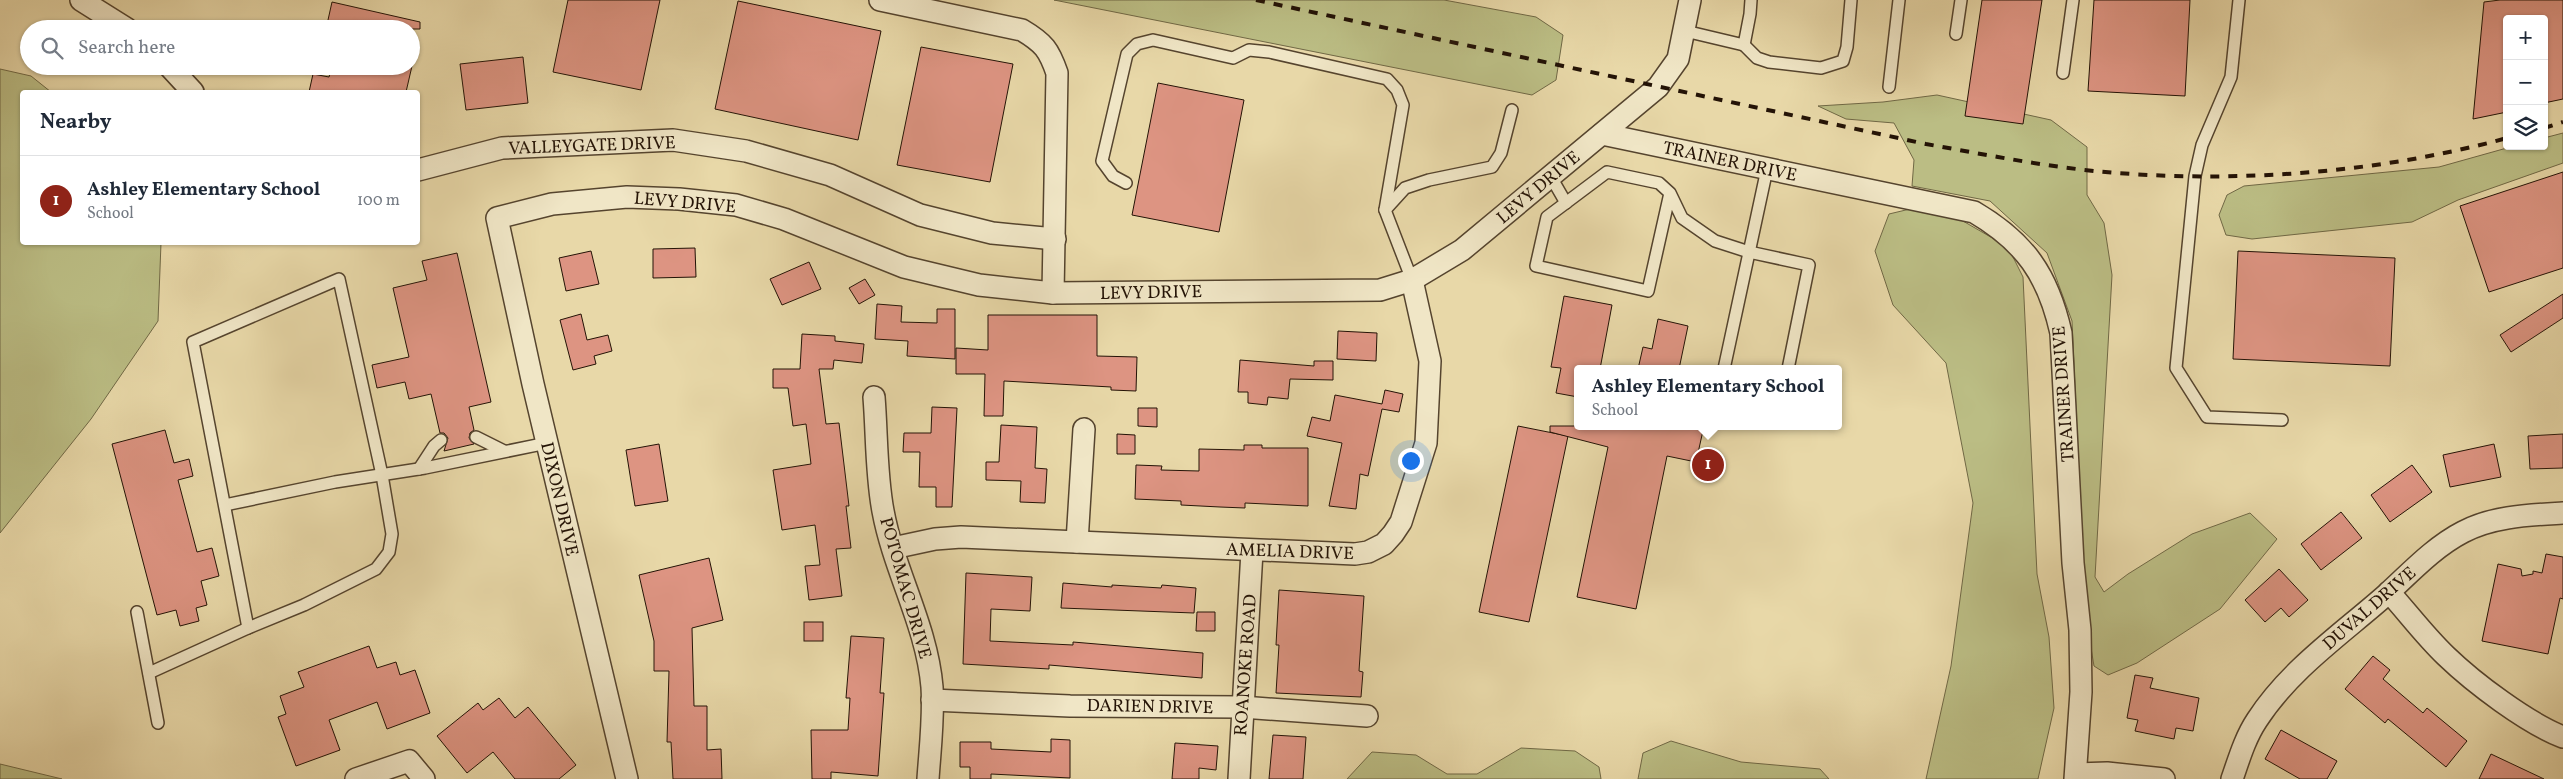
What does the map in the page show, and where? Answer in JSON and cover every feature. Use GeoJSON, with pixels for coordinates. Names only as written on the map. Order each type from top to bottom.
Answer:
{"type":"FeatureCollection","features":[{"type":"Feature","properties":{"kind":"street"},"geometry":{"type":"LineString","coordinates":[[81,0],[113,20]]}},
{"type":"Feature","properties":{"kind":"street"},"geometry":{"type":"LineString","coordinates":[[880,0],[1022,30],[1040,40],[1051,55],[1056,74],[1053,293]]}},
{"type":"Feature","properties":{"kind":"street","name":"LEVY DRIVE"},"geometry":{"type":"LineString","coordinates":[[497,218],[552,204],[627,197],[736,205],[784,219],[904,267],[979,285],[1053,293],[1380,290],[1412,280],[1462,250],[1658,87],[1678,58],[1690,0]]}},
{"type":"Feature","properties":{"kind":"street"},"geometry":{"type":"LineString","coordinates":[[177,75],[191,90]]}},
{"type":"Feature","properties":{"kind":"street","name":"TRAINER DRIVE"},"geometry":{"type":"LineString","coordinates":[[1602,134],[1974,212],[1997,225],[2014,239],[2032,260],[2043,278],[2055,307],[2061,333],[2073,563],[2080,630],[2081,692],[2075,776]]}},
{"type":"Feature","properties":{"kind":"street","name":"VALLEYGATE DRIVE"},"geometry":{"type":"LineString","coordinates":[[420,169],[502,148],[673,140],[746,151],[830,175],[920,215],[992,233],[1055,239]]}},
{"type":"Feature","properties":{"kind":"street","name":"DIXON DRIVE"},"geometry":{"type":"LineString","coordinates":[[497,218],[547,443],[627,779]]}},
{"type":"Feature","properties":{"kind":"street","name":"AMELIA DRIVE"},"geometry":{"type":"LineString","coordinates":[[893,548],[935,539],[961,537],[1355,554],[1368,552],[1384,544],[1401,522],[1426,443],[1430,361],[1412,280]]}},
{"type":"Feature","properties":{"kind":"street","name":"POTOMAC DRIVE"},"geometry":{"type":"LineString","coordinates":[[874,397],[883,509],[893,548],[907,586],[924,645],[932,687],[928,779]]}},
{"type":"Feature","properties":{"kind":"street"},"geometry":{"type":"LineString","coordinates":[[1077,542],[1084,429]]}},
{"type":"Feature","properties":{"kind":"street","name":"DUVAL DRIVE"},"geometry":{"type":"LineString","coordinates":[[2232,779],[2248,738],[2272,700],[2323,648],[2389,592],[2412,568],[2463,532],[2492,522],[2531,515],[2563,513]]}},
{"type":"Feature","properties":{"kind":"street","name":"ROANOKE ROAD"},"geometry":{"type":"LineString","coordinates":[[1238,779],[1252,551]]}},
{"type":"Feature","properties":{"kind":"street"},"geometry":{"type":"LineString","coordinates":[[2389,592],[2446,656],[2496,696],[2535,723],[2563,737]]}},
{"type":"Feature","properties":{"kind":"street","name":"DARIEN DRIVE"},"geometry":{"type":"LineString","coordinates":[[932,700],[1070,706],[1242,707],[1367,716]]}},
{"type":"Feature","properties":{"kind":"street"},"geometry":{"type":"LineString","coordinates":[[356,779],[409,761],[424,779]]}},
{"type":"Feature","properties":{"kind":"street"},"geometry":{"type":"LineString","coordinates":[[2075,776],[2107,773],[2164,779]]}},
{"type":"Feature","properties":{"kind":"lane"},"geometry":{"type":"LineString","coordinates":[[1744,45],[1751,0]]}},
{"type":"Feature","properties":{"kind":"lane"},"geometry":{"type":"LineString","coordinates":[[1685,31],[1744,45],[1757,58],[1769,62],[1821,68],[1843,61],[1847,47],[1851,0]]}},
{"type":"Feature","properties":{"kind":"lane"},"geometry":{"type":"LineString","coordinates":[[1889,87],[1899,0]]}},
{"type":"Feature","properties":{"kind":"lane"},"geometry":{"type":"LineString","coordinates":[[1956,34],[1960,0]]}},
{"type":"Feature","properties":{"kind":"lane"},"geometry":{"type":"LineString","coordinates":[[2063,74],[2073,0]]}},
{"type":"Feature","properties":{"kind":"lane"},"geometry":{"type":"LineString","coordinates":[[2239,0],[2231,77],[2202,145],[2195,176],[2176,368],[2207,417],[2282,420]]}},
{"type":"Feature","properties":{"kind":"lane"},"geometry":{"type":"LineString","coordinates":[[1126,183],[1113,176],[1102,162],[1127,54],[1137,44],[1153,40],[1234,58],[1250,50],[1269,52],[1387,79],[1397,90],[1403,104],[1385,210]]}},
{"type":"Feature","properties":{"kind":"lane"},"geometry":{"type":"LineString","coordinates":[[1385,210],[1405,188],[1429,180],[1492,167],[1501,153],[1512,110]]}},
{"type":"Feature","properties":{"kind":"lane"},"geometry":{"type":"LineString","coordinates":[[1725,365],[1767,168]]}},
{"type":"Feature","properties":{"kind":"lane"},"geometry":{"type":"LineString","coordinates":[[1670,193],[1648,292],[1536,266],[1547,217],[1607,172],[1659,183],[1670,193],[1682,218],[1715,241],[1749,252],[1809,265],[1789,365]]}},
{"type":"Feature","properties":{"kind":"lane"},"geometry":{"type":"LineString","coordinates":[[1551,177],[1566,203]]}},
{"type":"Feature","properties":{"kind":"lane","name":"AMELIA DRIVE"},"geometry":{"type":"LineString","coordinates":[[1385,210],[1412,280]]}},
{"type":"Feature","properties":{"kind":"lane"},"geometry":{"type":"LineString","coordinates":[[149,673],[304,605],[376,569],[389,552],[392,534],[382,475],[339,279],[193,342],[248,628]]}},
{"type":"Feature","properties":{"kind":"lane"},"geometry":{"type":"LineString","coordinates":[[476,437],[504,451]]}},
{"type":"Feature","properties":{"kind":"lane"},"geometry":{"type":"LineString","coordinates":[[419,469],[434,446],[441,440]]}},
{"type":"Feature","properties":{"kind":"lane"},"geometry":{"type":"LineString","coordinates":[[224,505],[335,482],[419,469],[547,443]]}},
{"type":"Feature","properties":{"kind":"lane"},"geometry":{"type":"LineString","coordinates":[[137,612],[158,723]]}},
{"type":"Feature","properties":{"kind":"green space"},"geometry":{"type":"Polygon","coordinates":[[[1054,0],[1444,0],[1536,17],[1563,35],[1556,80],[1532,95],[1054,0]]]}},
{"type":"Feature","properties":{"kind":"green space"},"geometry":{"type":"Polygon","coordinates":[[[0,69],[31,76],[48,90],[20,90],[20,245],[161,245],[158,321],[91,419],[0,533],[0,69]]]}},
{"type":"Feature","properties":{"kind":"green space"},"geometry":{"type":"Polygon","coordinates":[[[1937,95],[2051,120],[2087,147],[2087,195],[2104,223],[2112,275],[2095,577],[2104,592],[2128,574],[2192,534],[2250,513],[2277,539],[2220,609],[2137,663],[2108,675],[2094,666],[2085,612],[2072,321],[2047,253],[1990,201],[1912,186],[1914,160],[1894,123],[1846,119],[1818,106],[1883,102],[1937,95]]]}},
{"type":"Feature","properties":{"kind":"green space"},"geometry":{"type":"Polygon","coordinates":[[[2563,133],[2563,163],[2458,200],[2412,222],[2252,239],[2226,235],[2219,215],[2227,195],[2244,186],[2439,167],[2503,149],[2548,150],[2548,137],[2563,133]]]}},
{"type":"Feature","properties":{"kind":"green space"},"geometry":{"type":"Polygon","coordinates":[[[1910,209],[1956,217],[2008,247],[2023,277],[2037,574],[2049,637],[2054,708],[2038,779],[1926,779],[1951,666],[1973,503],[1946,363],[1893,305],[1875,251],[1889,214],[1910,209]]]}},
{"type":"Feature","properties":{"kind":"green space"},"geometry":{"type":"Polygon","coordinates":[[[1671,741],[1741,762],[1820,769],[1829,779],[1638,779],[1643,753],[1671,741]]]}},
{"type":"Feature","properties":{"kind":"green space"},"geometry":{"type":"Polygon","coordinates":[[[1521,748],[1575,751],[1599,767],[1601,779],[1347,779],[1372,752],[1416,755],[1447,774],[1477,774],[1521,748]]]}},
{"type":"Feature","properties":{"kind":"green space"},"geometry":{"type":"Polygon","coordinates":[[[0,764],[62,779],[0,779],[0,764]]]}},
{"type":"Feature","properties":{"kind":"building"},"geometry":{"type":"Polygon","coordinates":[[[568,0],[660,0],[641,90],[553,72],[568,0]]]}},
{"type":"Feature","properties":{"kind":"building"},"geometry":{"type":"Polygon","coordinates":[[[1982,0],[2042,0],[2023,124],[1965,116],[1982,0]]]}},
{"type":"Feature","properties":{"kind":"building"},"geometry":{"type":"Polygon","coordinates":[[[2094,0],[2190,0],[2185,96],[2088,91],[2094,0]]]}},
{"type":"Feature","properties":{"kind":"building"},"geometry":{"type":"Polygon","coordinates":[[[2500,0],[2563,0],[2563,99],[2548,102],[2548,15],[2503,15],[2503,113],[2473,119],[2484,2],[2500,0]]]}},
{"type":"Feature","properties":{"kind":"building"},"geometry":{"type":"Polygon","coordinates":[[[738,1],[881,31],[858,140],[715,109],[738,1]]]}},
{"type":"Feature","properties":{"kind":"building"},"geometry":{"type":"Polygon","coordinates":[[[332,2],[411,20],[328,20],[332,2]]]}},
{"type":"Feature","properties":{"kind":"building"},"geometry":{"type":"Polygon","coordinates":[[[921,47],[1013,64],[990,182],[897,165],[921,47]]]}},
{"type":"Feature","properties":{"kind":"building"},"geometry":{"type":"Polygon","coordinates":[[[523,57],[528,103],[466,110],[460,64],[523,57]]]}},
{"type":"Feature","properties":{"kind":"building"},"geometry":{"type":"Polygon","coordinates":[[[313,75],[329,77],[330,75],[410,75],[406,90],[309,90],[313,75]]]}},
{"type":"Feature","properties":{"kind":"building"},"geometry":{"type":"Polygon","coordinates":[[[1158,83],[1244,100],[1219,232],[1132,215],[1158,83]]]}},
{"type":"Feature","properties":{"kind":"building"},"geometry":{"type":"Polygon","coordinates":[[[2563,172],[2563,268],[2489,292],[2460,206],[2563,172]]]}},
{"type":"Feature","properties":{"kind":"building"},"geometry":{"type":"Polygon","coordinates":[[[695,248],[696,277],[653,278],[653,249],[695,248]]]}},
{"type":"Feature","properties":{"kind":"building"},"geometry":{"type":"Polygon","coordinates":[[[591,251],[599,284],[566,291],[559,258],[591,251]]]}},
{"type":"Feature","properties":{"kind":"building"},"geometry":{"type":"Polygon","coordinates":[[[2238,251],[2395,258],[2390,366],[2233,359],[2238,251]]]}},
{"type":"Feature","properties":{"kind":"building"},"geometry":{"type":"Polygon","coordinates":[[[457,253],[491,402],[469,407],[474,430],[470,433],[469,438],[474,444],[444,451],[448,438],[444,433],[440,433],[431,394],[409,399],[405,382],[377,388],[372,365],[409,357],[393,288],[427,280],[422,261],[457,253]]]}},
{"type":"Feature","properties":{"kind":"building"},"geometry":{"type":"Polygon","coordinates":[[[809,262],[821,289],[782,305],[770,279],[809,262]]]}},
{"type":"Feature","properties":{"kind":"building"},"geometry":{"type":"Polygon","coordinates":[[[865,279],[875,295],[859,304],[849,288],[865,279]]]}},
{"type":"Feature","properties":{"kind":"building"},"geometry":{"type":"Polygon","coordinates":[[[2563,294],[2563,318],[2511,352],[2500,335],[2563,294]]]}},
{"type":"Feature","properties":{"kind":"building"},"geometry":{"type":"Polygon","coordinates":[[[1564,296],[1612,305],[1601,365],[1574,365],[1574,396],[1556,393],[1561,368],[1551,367],[1564,296]]]}},
{"type":"Feature","properties":{"kind":"building"},"geometry":{"type":"Polygon","coordinates":[[[877,304],[902,306],[901,322],[937,323],[937,309],[955,309],[955,359],[907,356],[908,341],[875,339],[877,304]]]}},
{"type":"Feature","properties":{"kind":"building"},"geometry":{"type":"Polygon","coordinates":[[[581,314],[587,340],[608,335],[612,351],[594,356],[596,364],[573,370],[560,320],[581,314]]]}},
{"type":"Feature","properties":{"kind":"building"},"geometry":{"type":"Polygon","coordinates":[[[988,315],[1097,315],[1097,356],[1137,357],[1136,391],[1111,390],[1111,387],[1004,381],[1003,416],[984,416],[985,374],[956,374],[956,348],[988,350],[988,315]]]}},
{"type":"Feature","properties":{"kind":"building"},"geometry":{"type":"Polygon","coordinates":[[[1658,319],[1688,326],[1680,365],[1639,365],[1643,347],[1652,349],[1658,319]]]}},
{"type":"Feature","properties":{"kind":"building"},"geometry":{"type":"Polygon","coordinates":[[[1338,331],[1377,333],[1376,361],[1337,359],[1338,331]]]}},
{"type":"Feature","properties":{"kind":"building"},"geometry":{"type":"Polygon","coordinates":[[[802,334],[835,336],[835,341],[864,344],[862,363],[834,360],[833,369],[819,369],[826,424],[839,423],[849,506],[846,506],[851,548],[836,549],[842,596],[809,600],[805,566],[820,565],[815,525],[782,530],[773,470],[811,464],[806,424],[793,426],[788,388],[773,388],[773,369],[800,369],[802,334]]]}},
{"type":"Feature","properties":{"kind":"building"},"geometry":{"type":"Polygon","coordinates":[[[1240,360],[1314,366],[1314,361],[1333,361],[1333,380],[1290,379],[1288,399],[1268,397],[1267,405],[1248,403],[1248,392],[1238,392],[1240,360]]]}},
{"type":"Feature","properties":{"kind":"building"},"geometry":{"type":"Polygon","coordinates":[[[1385,390],[1403,394],[1399,412],[1382,409],[1368,476],[1360,474],[1356,509],[1329,506],[1342,443],[1307,436],[1312,417],[1330,421],[1335,395],[1382,404],[1385,390]]]}},
{"type":"Feature","properties":{"kind":"building"},"geometry":{"type":"Polygon","coordinates":[[[932,407],[957,408],[952,507],[936,507],[936,487],[919,487],[920,452],[903,452],[904,433],[931,433],[932,407]]]}},
{"type":"Feature","properties":{"kind":"building"},"geometry":{"type":"Polygon","coordinates":[[[1138,408],[1157,408],[1157,427],[1138,426],[1138,408]]]}},
{"type":"Feature","properties":{"kind":"building"},"geometry":{"type":"Polygon","coordinates":[[[1001,425],[1037,427],[1035,468],[1047,469],[1045,503],[1020,502],[1021,481],[986,480],[986,462],[999,462],[1001,425]]]}},
{"type":"Feature","properties":{"kind":"building"},"geometry":{"type":"Polygon","coordinates":[[[1518,426],[1568,436],[1529,622],[1479,612],[1518,426]]]}},
{"type":"Feature","properties":{"kind":"building"},"geometry":{"type":"Polygon","coordinates":[[[1550,426],[1574,426],[1574,430],[1703,430],[1696,462],[1667,456],[1636,609],[1577,597],[1608,447],[1550,432],[1550,426]]]}},
{"type":"Feature","properties":{"kind":"building"},"geometry":{"type":"Polygon","coordinates":[[[165,430],[174,463],[189,459],[193,476],[178,480],[197,552],[212,548],[219,576],[201,581],[207,605],[196,608],[199,621],[180,626],[176,610],[157,615],[112,444],[165,430]]]}},
{"type":"Feature","properties":{"kind":"building"},"geometry":{"type":"Polygon","coordinates":[[[1117,434],[1135,435],[1135,454],[1117,454],[1117,434]]]}},
{"type":"Feature","properties":{"kind":"building"},"geometry":{"type":"Polygon","coordinates":[[[2563,434],[2563,468],[2530,469],[2528,436],[2563,434]]]}},
{"type":"Feature","properties":{"kind":"building"},"geometry":{"type":"Polygon","coordinates":[[[659,444],[668,501],[635,506],[626,450],[659,444]]]}},
{"type":"Feature","properties":{"kind":"building"},"geometry":{"type":"Polygon","coordinates":[[[2494,444],[2501,477],[2450,487],[2443,455],[2494,444]]]}},
{"type":"Feature","properties":{"kind":"building"},"geometry":{"type":"Polygon","coordinates":[[[1244,445],[1262,445],[1262,448],[1308,448],[1308,506],[1245,503],[1245,508],[1220,507],[1181,505],[1181,501],[1135,499],[1136,465],[1162,466],[1161,470],[1199,471],[1199,449],[1244,450],[1244,445]]]}},
{"type":"Feature","properties":{"kind":"building"},"geometry":{"type":"Polygon","coordinates":[[[2412,465],[2432,492],[2390,522],[2371,495],[2412,465]]]}},
{"type":"Feature","properties":{"kind":"building"},"geometry":{"type":"Polygon","coordinates":[[[2341,512],[2362,538],[2321,570],[2301,544],[2341,512]]]}},
{"type":"Feature","properties":{"kind":"building"},"geometry":{"type":"Polygon","coordinates":[[[2546,554],[2563,557],[2563,599],[2560,598],[2548,654],[2482,641],[2498,564],[2521,569],[2522,576],[2533,574],[2533,571],[2542,573],[2546,554]]]}},
{"type":"Feature","properties":{"kind":"building"},"geometry":{"type":"Polygon","coordinates":[[[709,558],[723,620],[692,628],[694,706],[707,706],[707,750],[721,749],[722,779],[673,779],[671,742],[667,742],[669,671],[654,671],[654,641],[639,575],[709,558]]]}},
{"type":"Feature","properties":{"kind":"building"},"geometry":{"type":"Polygon","coordinates":[[[2279,569],[2308,600],[2289,617],[2281,608],[2265,622],[2245,600],[2279,569]]]}},
{"type":"Feature","properties":{"kind":"building"},"geometry":{"type":"Polygon","coordinates":[[[966,573],[1032,577],[1030,611],[991,609],[990,641],[1073,645],[1073,642],[1203,653],[1202,678],[1049,665],[1049,669],[963,664],[966,573]]]}},
{"type":"Feature","properties":{"kind":"building"},"geometry":{"type":"Polygon","coordinates":[[[1063,583],[1112,587],[1112,585],[1161,588],[1162,585],[1196,588],[1194,613],[1061,608],[1063,583]]]}},
{"type":"Feature","properties":{"kind":"building"},"geometry":{"type":"Polygon","coordinates":[[[1279,590],[1364,596],[1359,671],[1363,672],[1361,697],[1276,693],[1279,645],[1276,645],[1279,590]]]}},
{"type":"Feature","properties":{"kind":"building"},"geometry":{"type":"Polygon","coordinates":[[[1197,612],[1215,612],[1215,631],[1196,631],[1197,612]]]}},
{"type":"Feature","properties":{"kind":"building"},"geometry":{"type":"Polygon","coordinates":[[[804,622],[823,622],[823,641],[804,641],[804,622]]]}},
{"type":"Feature","properties":{"kind":"building"},"geometry":{"type":"Polygon","coordinates":[[[851,636],[884,638],[880,693],[884,693],[878,776],[831,772],[831,779],[812,779],[811,730],[848,730],[850,698],[846,698],[851,636]]]}},
{"type":"Feature","properties":{"kind":"building"},"geometry":{"type":"Polygon","coordinates":[[[369,646],[377,668],[396,662],[400,675],[415,670],[430,713],[387,729],[377,702],[329,720],[340,750],[296,766],[278,717],[286,714],[280,696],[304,687],[298,672],[369,646]]]}},
{"type":"Feature","properties":{"kind":"building"},"geometry":{"type":"Polygon","coordinates":[[[2373,656],[2390,670],[2383,679],[2423,713],[2427,708],[2467,741],[2446,767],[2388,719],[2385,723],[2345,689],[2373,656]]]}},
{"type":"Feature","properties":{"kind":"building"},"geometry":{"type":"Polygon","coordinates":[[[2135,675],[2153,678],[2150,688],[2199,698],[2193,731],[2176,728],[2174,739],[2135,731],[2138,720],[2127,718],[2135,675]]]}},
{"type":"Feature","properties":{"kind":"building"},"geometry":{"type":"Polygon","coordinates":[[[499,698],[515,718],[528,707],[576,765],[559,779],[515,779],[493,752],[467,773],[437,736],[478,703],[483,710],[499,698]]]}},
{"type":"Feature","properties":{"kind":"building"},"geometry":{"type":"Polygon","coordinates":[[[2281,730],[2337,761],[2327,779],[2300,779],[2265,759],[2281,730]]]}},
{"type":"Feature","properties":{"kind":"building"},"geometry":{"type":"Polygon","coordinates":[[[1273,735],[1306,737],[1303,779],[1269,779],[1273,735]]]}},
{"type":"Feature","properties":{"kind":"building"},"geometry":{"type":"Polygon","coordinates":[[[1051,739],[1070,740],[1070,778],[991,774],[991,779],[970,779],[970,767],[960,767],[960,742],[991,742],[991,749],[1051,752],[1051,739]]]}},
{"type":"Feature","properties":{"kind":"building"},"geometry":{"type":"Polygon","coordinates":[[[1175,743],[1218,746],[1216,770],[1199,768],[1199,779],[1172,779],[1175,743]]]}},
{"type":"Feature","properties":{"kind":"building"},"geometry":{"type":"Polygon","coordinates":[[[2491,754],[2544,779],[2479,779],[2491,754]]]}},
{"type":"Feature","properties":{"kind":"railway"},"geometry":{"type":"LineString","coordinates":[[1256,0],[1926,144],[2073,169],[2145,175],[2197,176],[2302,173],[2406,160],[2503,139]]}},
{"type":"Feature","properties":{"kind":"railway"},"geometry":{"type":"LineString","coordinates":[[2548,127],[2563,122]]}},
{"type":"Feature","properties":{"kind":"place","name":"Ashley Elementary School"},"geometry":{"type":"Point","coordinates":[1708,465]}}]}
